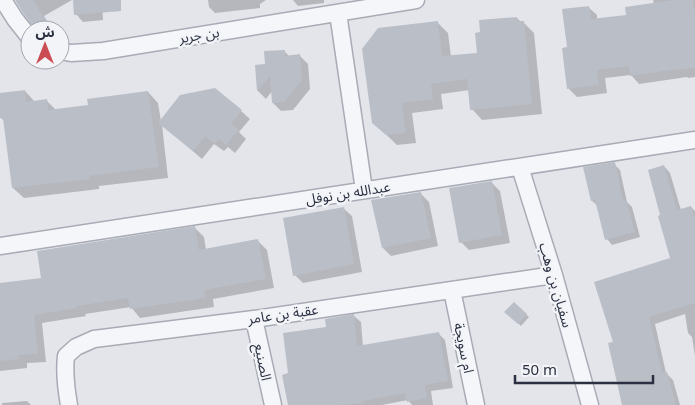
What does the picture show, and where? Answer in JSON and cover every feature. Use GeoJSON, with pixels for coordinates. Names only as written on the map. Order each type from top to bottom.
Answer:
{"type":"FeatureCollection","features":[{"type":"Feature","properties":{"kind":"street"},"geometry":{"type":"LineString","coordinates":[[3,0],[20,25]]}},
{"type":"Feature","properties":{"kind":"street","name":"بن جرير"},"geometry":{"type":"LineString","coordinates":[[70,53],[103,51],[416,0]]}},
{"type":"Feature","properties":{"kind":"street"},"geometry":{"type":"LineString","coordinates":[[338,13],[364,190]]}},
{"type":"Feature","properties":{"kind":"street","name":"عبدالله بن نوفل"},"geometry":{"type":"LineString","coordinates":[[0,246],[695,140]]}},
{"type":"Feature","properties":{"kind":"street","name":"سفيان بن وهب"},"geometry":{"type":"LineString","coordinates":[[520,166],[554,275],[590,405]]}},
{"type":"Feature","properties":{"kind":"street","name":"عقبة بن عامر"},"geometry":{"type":"LineString","coordinates":[[69,405],[64,370],[66,356],[76,346],[94,339],[254,319],[554,275]]}},
{"type":"Feature","properties":{"kind":"street","name":"ام سويجة"},"geometry":{"type":"LineString","coordinates":[[452,290],[476,405]]}},
{"type":"Feature","properties":{"kind":"street","name":"الصنيع"},"geometry":{"type":"LineString","coordinates":[[254,319],[273,405]]}},
{"type":"Feature","properties":{"kind":"building"},"geometry":{"type":"Polygon","coordinates":[[[15,0],[33,0],[46,20],[28,20],[15,0]]]}},
{"type":"Feature","properties":{"kind":"building"},"geometry":{"type":"Polygon","coordinates":[[[73,0],[121,0],[121,11],[74,15],[73,0]]]}},
{"type":"Feature","properties":{"kind":"building"},"geometry":{"type":"Polygon","coordinates":[[[674,0],[693,0],[695,14],[695,68],[630,76],[629,66],[597,70],[599,85],[567,89],[562,48],[567,47],[562,9],[589,6],[591,19],[626,15],[625,7],[674,0]]]}},
{"type":"Feature","properties":{"kind":"building"},"geometry":{"type":"Polygon","coordinates":[[[517,17],[517,21],[524,21],[532,104],[470,110],[467,79],[431,84],[433,99],[402,103],[406,133],[386,135],[372,123],[362,49],[378,28],[438,21],[442,56],[477,53],[475,33],[480,32],[479,20],[517,17]]]}},
{"type":"Feature","properties":{"kind":"building"},"geometry":{"type":"Polygon","coordinates":[[[285,50],[285,56],[300,54],[302,80],[284,102],[272,103],[270,76],[257,91],[255,65],[265,64],[264,51],[285,50]]]}},
{"type":"Feature","properties":{"kind":"building"},"geometry":{"type":"Polygon","coordinates":[[[215,88],[242,110],[231,124],[239,130],[226,145],[219,139],[215,144],[205,136],[193,151],[158,123],[180,95],[215,88]]]}},
{"type":"Feature","properties":{"kind":"building"},"geometry":{"type":"Polygon","coordinates":[[[25,90],[26,102],[47,99],[48,110],[88,105],[87,99],[148,91],[159,167],[89,176],[90,179],[12,188],[3,118],[0,118],[0,93],[25,90]]]}},
{"type":"Feature","properties":{"kind":"building"},"geometry":{"type":"Polygon","coordinates":[[[615,162],[623,201],[626,200],[635,232],[605,240],[595,200],[591,201],[583,167],[615,162]]]}},
{"type":"Feature","properties":{"kind":"building"},"geometry":{"type":"Polygon","coordinates":[[[664,165],[677,210],[691,206],[695,218],[695,303],[649,317],[662,373],[667,372],[676,405],[622,405],[608,343],[613,342],[594,282],[670,258],[648,170],[664,165]]]}},
{"type":"Feature","properties":{"kind":"building"},"geometry":{"type":"Polygon","coordinates":[[[492,181],[502,235],[459,243],[449,188],[492,181]]]}},
{"type":"Feature","properties":{"kind":"building"},"geometry":{"type":"Polygon","coordinates":[[[421,192],[431,238],[382,248],[371,200],[421,192]]]}},
{"type":"Feature","properties":{"kind":"building"},"geometry":{"type":"Polygon","coordinates":[[[344,207],[354,264],[293,276],[283,218],[344,207]]]}},
{"type":"Feature","properties":{"kind":"building"},"geometry":{"type":"Polygon","coordinates":[[[195,226],[199,250],[258,239],[266,279],[204,290],[206,298],[130,309],[128,298],[34,315],[38,354],[18,355],[19,359],[0,361],[0,283],[41,278],[37,251],[195,226]]]}},
{"type":"Feature","properties":{"kind":"building"},"geometry":{"type":"Polygon","coordinates":[[[514,302],[527,314],[518,324],[504,312],[514,302]]]}},
{"type":"Feature","properties":{"kind":"building"},"geometry":{"type":"Polygon","coordinates":[[[354,314],[357,346],[439,332],[448,381],[425,385],[427,398],[407,402],[405,393],[363,401],[363,403],[288,405],[282,375],[288,373],[283,333],[326,327],[325,319],[354,314]]]}}]}
